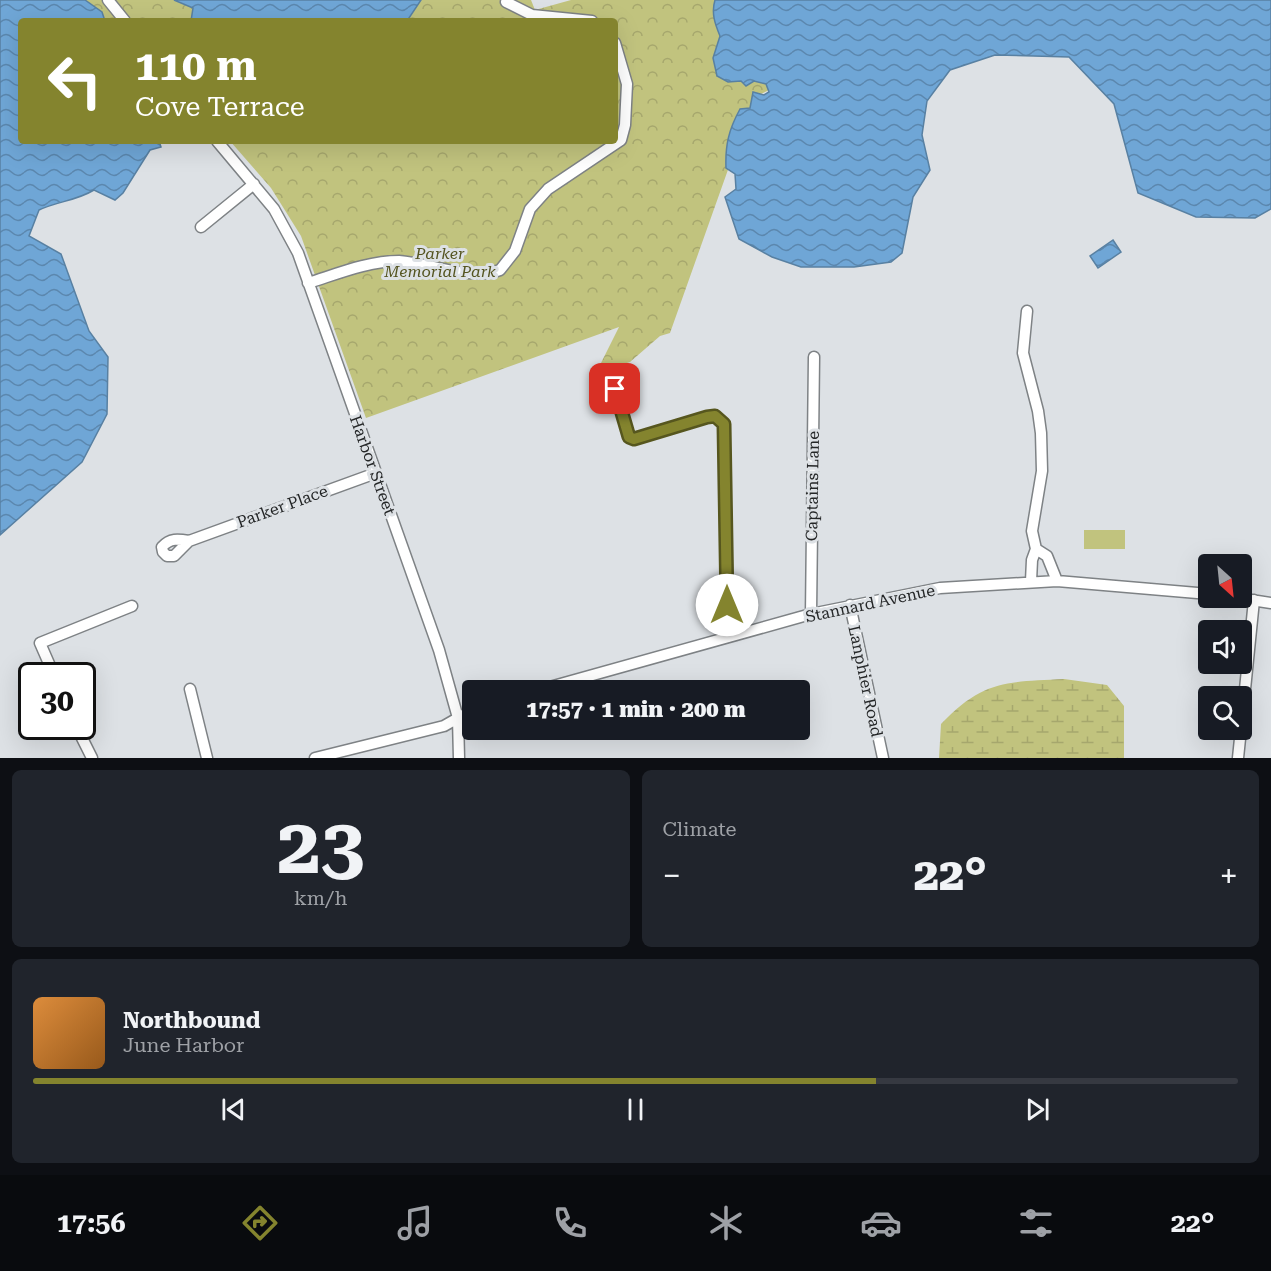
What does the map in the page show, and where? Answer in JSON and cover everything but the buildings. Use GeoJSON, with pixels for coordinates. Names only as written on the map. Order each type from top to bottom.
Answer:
{"type":"FeatureCollection","features":[{"type":"Feature","properties":{"kind":"street"},"geometry":{"type":"LineString","coordinates":[[108,0],[123,18]]}},
{"type":"Feature","properties":{"kind":"street"},"geometry":{"type":"LineString","coordinates":[[506,2],[532,15],[562,18]]}},
{"type":"Feature","properties":{"kind":"street"},"geometry":{"type":"LineString","coordinates":[[618,53],[627,84],[625,125],[621,140],[618,142]]}},
{"type":"Feature","properties":{"kind":"street","name":"Harbor Street"},"geometry":{"type":"LineString","coordinates":[[221,144],[285,226],[308,284],[433,633],[458,718],[459,758]]}},
{"type":"Feature","properties":{"kind":"street"},"geometry":{"type":"LineString","coordinates":[[308,284],[352,268],[397,261],[480,273],[500,270],[515,251],[530,209],[548,189],[615,144]]}},
{"type":"Feature","properties":{"kind":"street"},"geometry":{"type":"LineString","coordinates":[[201,227],[254,184]]}},
{"type":"Feature","properties":{"kind":"street"},"geometry":{"type":"LineString","coordinates":[[1027,311],[1023,353],[1038,411],[1042,471],[1032,531],[1036,549],[1032,560],[1031,581]]}},
{"type":"Feature","properties":{"kind":"street","name":"Captains Lane"},"geometry":{"type":"LineString","coordinates":[[811,614],[814,357]]}},
{"type":"Feature","properties":{"kind":"street"},"geometry":{"type":"LineString","coordinates":[[615,389],[629,437],[634,439],[707,417],[715,416],[724,424],[728,637]]}},
{"type":"Feature","properties":{"kind":"street","name":"Parker Place"},"geometry":{"type":"LineString","coordinates":[[189,541],[376,473]]}},
{"type":"Feature","properties":{"kind":"street"},"geometry":{"type":"LineString","coordinates":[[1036,549],[1047,556],[1057,580]]}},
{"type":"Feature","properties":{"kind":"street","name":"Stannard Avenue"},"geometry":{"type":"LineString","coordinates":[[575,680],[811,614],[940,588],[1057,580],[1198,593]]}},
{"type":"Feature","properties":{"kind":"street"},"geometry":{"type":"LineString","coordinates":[[1245,686],[1254,600],[1271,603]]}},
{"type":"Feature","properties":{"kind":"street","name":"Lanphier Road"},"geometry":{"type":"LineString","coordinates":[[850,605],[883,758]]}},
{"type":"Feature","properties":{"kind":"street"},"geometry":{"type":"LineString","coordinates":[[48,662],[40,643],[132,606]]}},
{"type":"Feature","properties":{"kind":"street"},"geometry":{"type":"LineString","coordinates":[[190,689],[207,758]]}},
{"type":"Feature","properties":{"kind":"street"},"geometry":{"type":"LineString","coordinates":[[315,758],[444,726],[462,716]]}},
{"type":"Feature","properties":{"kind":"street"},"geometry":{"type":"LineString","coordinates":[[83,740],[92,758]]}},
{"type":"Feature","properties":{"kind":"street"},"geometry":{"type":"LineString","coordinates":[[1238,758],[1240,740]]}},
{"type":"Feature","properties":{"kind":"green space"},"geometry":{"type":"Polygon","coordinates":[[[76,0],[198,0],[207,18],[91,18],[76,0]]]}},
{"type":"Feature","properties":{"kind":"green space","name":"Parker Memorial Park"},"geometry":{"type":"Polygon","coordinates":[[[398,0],[531,0],[535,10],[571,0],[724,0],[769,90],[759,95],[735,150],[670,333],[660,336],[630,362],[596,373],[619,327],[366,418],[301,236],[271,188],[233,144],[618,144],[618,18],[377,18],[398,0]]]}},
{"type":"Feature","properties":{"kind":"green space"},"geometry":{"type":"Polygon","coordinates":[[[1084,530],[1125,530],[1125,549],[1084,549],[1084,530]]]}},
{"type":"Feature","properties":{"kind":"green space"},"geometry":{"type":"Polygon","coordinates":[[[1064,679],[1107,685],[1124,706],[1124,758],[939,758],[941,724],[970,699],[996,686],[1026,681],[1064,679]]]}},
{"type":"Feature","properties":{"kind":"water"},"geometry":{"type":"Polygon","coordinates":[[[0,0],[85,0],[102,12],[104,18],[18,18],[18,144],[160,144],[161,147],[150,150],[123,193],[115,200],[94,190],[39,210],[29,236],[61,254],[89,331],[108,357],[107,414],[82,462],[0,535],[0,0]]]}},
{"type":"Feature","properties":{"kind":"water"},"geometry":{"type":"Polygon","coordinates":[[[174,0],[421,0],[409,18],[191,18],[193,8],[174,0]]]}},
{"type":"Feature","properties":{"kind":"water"},"geometry":{"type":"Polygon","coordinates":[[[715,0],[1271,0],[1271,209],[1255,218],[1196,217],[1138,193],[1114,104],[1069,57],[995,55],[950,70],[927,101],[922,135],[930,170],[913,197],[902,253],[891,262],[854,267],[801,267],[772,257],[739,239],[725,197],[736,189],[735,174],[726,168],[728,137],[733,123],[740,109],[750,108],[753,92],[764,95],[769,92],[766,84],[754,81],[746,86],[741,81],[728,82],[717,76],[713,58],[720,36],[715,23],[715,0]]]}},
{"type":"Feature","properties":{"kind":"water"},"geometry":{"type":"Polygon","coordinates":[[[1113,240],[1121,252],[1098,268],[1090,256],[1113,240]]]}},
{"type":"Feature","properties":{"kind":"route"},"geometry":{"type":"LineString","coordinates":[[615,389],[629,437],[634,439],[645,438],[707,417],[715,416],[724,424],[727,430],[727,605]]}}]}
